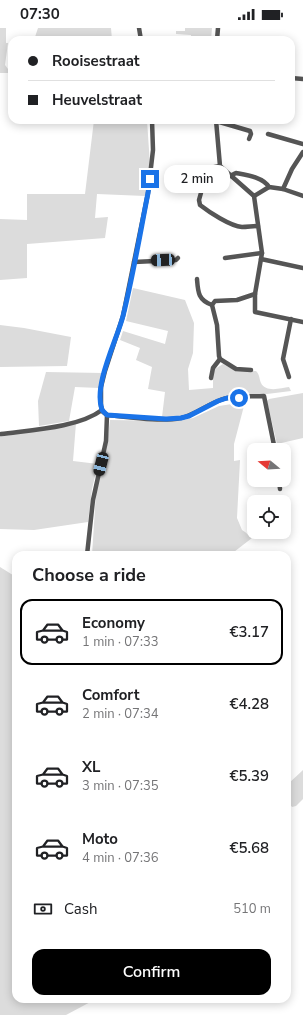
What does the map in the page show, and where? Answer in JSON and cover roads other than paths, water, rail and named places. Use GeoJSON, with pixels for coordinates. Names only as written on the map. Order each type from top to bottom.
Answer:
{"type":"FeatureCollection","features":[{"type":"Feature","properties":{"kind":"street"},"geometry":{"type":"LineString","coordinates":[[152,124],[153,150],[148,193],[123,316],[103,379],[101,394],[102,410],[107,415],[166,419],[181,418],[189,416],[227,398],[264,396],[274,443]]}},
{"type":"Feature","properties":{"kind":"street"},"geometry":{"type":"LineString","coordinates":[[216,124],[220,166],[254,196],[257,210],[262,253],[255,294],[256,312],[303,322]]}},
{"type":"Feature","properties":{"kind":"street"},"geometry":{"type":"LineString","coordinates":[[226,124],[250,131],[251,134],[249,139]]}},
{"type":"Feature","properties":{"kind":"street"},"geometry":{"type":"LineString","coordinates":[[268,134],[303,144]]}},
{"type":"Feature","properties":{"kind":"street"},"geometry":{"type":"LineString","coordinates":[[283,189],[292,168],[303,152]]}},
{"type":"Feature","properties":{"kind":"street"},"geometry":{"type":"LineString","coordinates":[[220,166],[210,168],[207,171],[199,200],[200,205],[233,225],[241,227],[258,226]]}},
{"type":"Feature","properties":{"kind":"street"},"geometry":{"type":"LineString","coordinates":[[230,176],[236,172],[266,182],[269,187]]}},
{"type":"Feature","properties":{"kind":"street"},"geometry":{"type":"LineString","coordinates":[[254,196],[269,187],[283,189],[303,196]]}},
{"type":"Feature","properties":{"kind":"street"},"geometry":{"type":"LineString","coordinates":[[225,258],[262,253]]}},
{"type":"Feature","properties":{"kind":"street"},"geometry":{"type":"LineString","coordinates":[[134,262],[176,260],[178,258]]}},
{"type":"Feature","properties":{"kind":"street"},"geometry":{"type":"LineString","coordinates":[[261,259],[303,268]]}},
{"type":"Feature","properties":{"kind":"street"},"geometry":{"type":"LineString","coordinates":[[197,279],[198,292],[201,298],[205,302],[212,305]]}},
{"type":"Feature","properties":{"kind":"street"},"geometry":{"type":"LineString","coordinates":[[251,370],[236,369],[220,359],[217,325],[212,305],[215,300],[237,300],[255,294]]}},
{"type":"Feature","properties":{"kind":"street"},"geometry":{"type":"LineString","coordinates":[[289,377],[283,359],[291,319]]}},
{"type":"Feature","properties":{"kind":"street"},"geometry":{"type":"LineString","coordinates":[[211,378],[213,368],[220,359]]}},
{"type":"Feature","properties":{"kind":"street"},"geometry":{"type":"LineString","coordinates":[[1,434],[40,429],[70,423],[90,417],[102,410]]}},
{"type":"Feature","properties":{"kind":"street"},"geometry":{"type":"LineString","coordinates":[[87,551],[93,500],[106,441],[107,415]]}}]}
